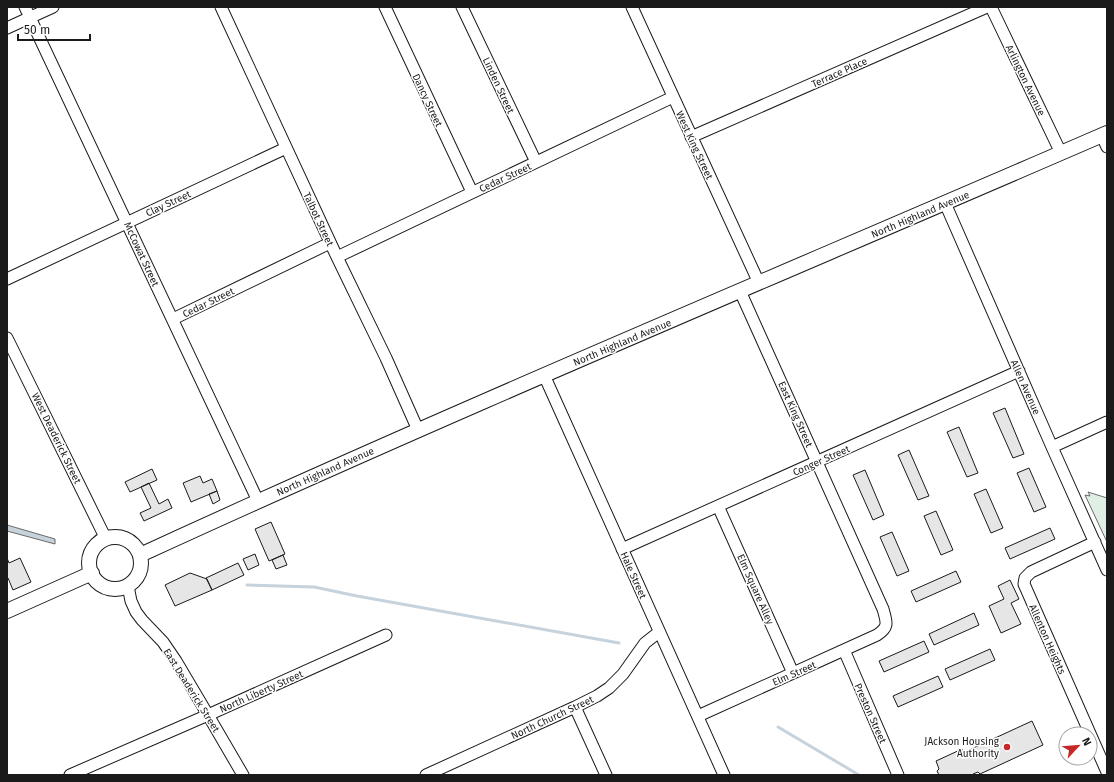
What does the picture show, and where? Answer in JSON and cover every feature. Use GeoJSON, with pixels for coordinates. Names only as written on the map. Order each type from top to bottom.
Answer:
{"type":"FeatureCollection","features":[{"type":"Feature","properties":{"kind":"main road","name":"North Highland Avenue"},"geometry":{"type":"LineString","coordinates":[[140,555],[258,501],[544,375],[1061,153],[1105,139]]}},
{"type":"Feature","properties":{"kind":"main road"},"geometry":{"type":"LineString","coordinates":[[114,537],[123,538],[130,542],[140,555],[140,573],[128,586],[120,589],[111,589],[96,581],[89,565],[93,549],[106,539],[114,537]]}},
{"type":"Feature","properties":{"kind":"main road"},"geometry":{"type":"LineString","coordinates":[[7,611],[92,574]]}},
{"type":"Feature","properties":{"kind":"street","name":"McCowat Street"},"geometry":{"type":"LineString","coordinates":[[26,7],[258,501]]}},
{"type":"Feature","properties":{"kind":"street"},"geometry":{"type":"LineString","coordinates":[[7,28],[53,7]]}},
{"type":"Feature","properties":{"kind":"street","name":"Talbot Street"},"geometry":{"type":"LineString","coordinates":[[221,7],[330,243],[386,358],[418,430]]}},
{"type":"Feature","properties":{"kind":"street","name":"Dancy Street"},"geometry":{"type":"LineString","coordinates":[[384,7],[472,192]]}},
{"type":"Feature","properties":{"kind":"street","name":"Linden Street"},"geometry":{"type":"LineString","coordinates":[[462,7],[536,162]]}},
{"type":"Feature","properties":{"kind":"street","name":"West King Street"},"geometry":{"type":"LineString","coordinates":[[632,7],[759,283]]}},
{"type":"Feature","properties":{"kind":"street","name":"Terrace Place"},"geometry":{"type":"LineString","coordinates":[[691,136],[987,7]]}},
{"type":"Feature","properties":{"kind":"street","name":"Arlington Avenue"},"geometry":{"type":"LineString","coordinates":[[991,7],[1061,153]]}},
{"type":"Feature","properties":{"kind":"street","name":"Cedar Street"},"geometry":{"type":"LineString","coordinates":[[337,257],[673,97]]}},
{"type":"Feature","properties":{"kind":"street","name":"Clay Street"},"geometry":{"type":"LineString","coordinates":[[7,279],[286,148]]}},
{"type":"Feature","properties":{"kind":"street","name":"Allen Avenue"},"geometry":{"type":"LineString","coordinates":[[945,203],[1107,570]]}},
{"type":"Feature","properties":{"kind":"street","name":"Cedar Street"},"geometry":{"type":"LineString","coordinates":[[172,319],[330,243]]}},
{"type":"Feature","properties":{"kind":"street","name":"East King Street"},"geometry":{"type":"LineString","coordinates":[[740,291],[883,609],[886,619],[886,626]]}},
{"type":"Feature","properties":{"kind":"street","name":"West Deaderick Street"},"geometry":{"type":"LineString","coordinates":[[7,338],[106,539]]}},
{"type":"Feature","properties":{"kind":"street","name":"Conger Street"},"geometry":{"type":"LineString","coordinates":[[622,549],[1019,371]]}},
{"type":"Feature","properties":{"kind":"street","name":"Hale Street"},"geometry":{"type":"LineString","coordinates":[[544,375],[724,775]]}},
{"type":"Feature","properties":{"kind":"street"},"geometry":{"type":"LineString","coordinates":[[1052,447],[1107,422]]}},
{"type":"Feature","properties":{"kind":"street","name":"Elm Square Alley"},"geometry":{"type":"LineString","coordinates":[[718,506],[793,673]]}},
{"type":"Feature","properties":{"kind":"street","name":"Allenton Heights"},"geometry":{"type":"LineString","coordinates":[[1095,542],[1031,572],[1025,578],[1024,584],[1107,772]]}},
{"type":"Feature","properties":{"kind":"street","name":"East Deaderick Street"},"geometry":{"type":"LineString","coordinates":[[128,586],[131,601],[136,612],[176,660],[243,775]]}},
{"type":"Feature","properties":{"kind":"street","name":"Elm Street"},"geometry":{"type":"LineString","coordinates":[[698,716],[877,635],[884,630],[886,626]]}},
{"type":"Feature","properties":{"kind":"street","name":"North Church Street"},"geometry":{"type":"LineString","coordinates":[[426,775],[598,696],[609,688],[623,674],[645,643],[659,632]]}},
{"type":"Feature","properties":{"kind":"street","name":"North Liberty Street"},"geometry":{"type":"LineString","coordinates":[[70,775],[208,715],[386,634]]}},
{"type":"Feature","properties":{"kind":"street","name":"Preston Street"},"geometry":{"type":"LineString","coordinates":[[844,650],[898,775]]}},
{"type":"Feature","properties":{"kind":"street"},"geometry":{"type":"LineString","coordinates":[[575,707],[606,775]]}},
{"type":"Feature","properties":{"kind":"street"},"geometry":{"type":"LineString","coordinates":[[1100,775],[1107,772]]}},
{"type":"Feature","properties":{"kind":"green space"},"geometry":{"type":"Polygon","coordinates":[[[1088,492],[1107,498],[1107,542],[1085,495],[1090,496],[1088,492]]]}},
{"type":"Feature","properties":{"kind":"shaded area"},"geometry":{"type":"Polygon","coordinates":[[[7,525],[55,539],[55,544],[7,531],[7,525]]]}},
{"type":"Feature","properties":{"kind":"building"},"geometry":{"type":"Polygon","coordinates":[[[1005,408],[1024,454],[1013,458],[993,413],[1005,408]]]}},
{"type":"Feature","properties":{"kind":"building"},"geometry":{"type":"Polygon","coordinates":[[[959,427],[978,473],[967,477],[947,432],[959,427]]]}},
{"type":"Feature","properties":{"kind":"building"},"geometry":{"type":"Polygon","coordinates":[[[909,450],[929,496],[918,500],[898,455],[909,450]]]}},
{"type":"Feature","properties":{"kind":"building"},"geometry":{"type":"Polygon","coordinates":[[[1029,468],[1046,507],[1034,512],[1017,473],[1029,468]]]}},
{"type":"Feature","properties":{"kind":"building"},"geometry":{"type":"Polygon","coordinates":[[[152,469],[157,480],[130,492],[125,482],[152,469]]]}},
{"type":"Feature","properties":{"kind":"building"},"geometry":{"type":"Polygon","coordinates":[[[865,470],[884,515],[873,520],[853,475],[865,470]]]}},
{"type":"Feature","properties":{"kind":"building"},"geometry":{"type":"Polygon","coordinates":[[[200,476],[203,483],[212,479],[217,491],[191,502],[183,483],[200,476]]]}},
{"type":"Feature","properties":{"kind":"building"},"geometry":{"type":"Polygon","coordinates":[[[149,483],[159,504],[168,499],[172,508],[144,521],[140,513],[151,508],[141,487],[149,483]]]}},
{"type":"Feature","properties":{"kind":"building"},"geometry":{"type":"Polygon","coordinates":[[[986,489],[1003,528],[991,533],[974,494],[986,489]]]}},
{"type":"Feature","properties":{"kind":"building"},"geometry":{"type":"Polygon","coordinates":[[[217,491],[220,500],[213,504],[209,494],[217,491]]]}},
{"type":"Feature","properties":{"kind":"building"},"geometry":{"type":"Polygon","coordinates":[[[936,511],[953,550],[941,555],[924,516],[936,511]]]}},
{"type":"Feature","properties":{"kind":"building"},"geometry":{"type":"Polygon","coordinates":[[[271,522],[285,554],[269,561],[255,529],[271,522]]]}},
{"type":"Feature","properties":{"kind":"building"},"geometry":{"type":"Polygon","coordinates":[[[1050,528],[1055,539],[1010,559],[1005,548],[1050,528]]]}},
{"type":"Feature","properties":{"kind":"building"},"geometry":{"type":"Polygon","coordinates":[[[892,532],[909,571],[897,576],[880,537],[892,532]]]}},
{"type":"Feature","properties":{"kind":"building"},"geometry":{"type":"Polygon","coordinates":[[[255,554],[259,565],[248,570],[243,559],[255,554]]]}},
{"type":"Feature","properties":{"kind":"building"},"geometry":{"type":"Polygon","coordinates":[[[283,555],[287,565],[276,569],[272,560],[283,555]]]}},
{"type":"Feature","properties":{"kind":"building"},"geometry":{"type":"Polygon","coordinates":[[[7,558],[9,563],[20,558],[31,582],[13,590],[8,578],[7,579],[7,558]]]}},
{"type":"Feature","properties":{"kind":"building"},"geometry":{"type":"Polygon","coordinates":[[[238,563],[244,575],[212,590],[206,578],[238,563]]]}},
{"type":"Feature","properties":{"kind":"building"},"geometry":{"type":"Polygon","coordinates":[[[956,571],[961,582],[916,602],[911,591],[956,571]]]}},
{"type":"Feature","properties":{"kind":"building"},"geometry":{"type":"Polygon","coordinates":[[[190,573],[207,579],[212,590],[175,606],[165,585],[190,573]]]}},
{"type":"Feature","properties":{"kind":"building"},"geometry":{"type":"Polygon","coordinates":[[[1010,580],[1019,599],[1011,603],[1021,624],[1001,633],[989,606],[1004,599],[998,586],[1010,580]]]}},
{"type":"Feature","properties":{"kind":"building"},"geometry":{"type":"Polygon","coordinates":[[[974,613],[979,625],[934,645],[929,634],[974,613]]]}},
{"type":"Feature","properties":{"kind":"building"},"geometry":{"type":"Polygon","coordinates":[[[924,641],[929,652],[884,672],[879,661],[924,641]]]}},
{"type":"Feature","properties":{"kind":"building"},"geometry":{"type":"Polygon","coordinates":[[[990,649],[995,660],[950,680],[945,669],[990,649]]]}},
{"type":"Feature","properties":{"kind":"building"},"geometry":{"type":"Polygon","coordinates":[[[938,676],[943,687],[898,707],[893,696],[938,676]]]}},
{"type":"Feature","properties":{"kind":"building","name":"JAckson Housing Authority"},"geometry":{"type":"Polygon","coordinates":[[[1032,721],[1043,745],[980,774],[978,772],[973,774],[974,775],[939,775],[937,771],[939,769],[936,761],[962,749],[966,757],[971,754],[969,750],[1032,721]]]}},
{"type":"Feature","properties":{"kind":"waterway"},"geometry":{"type":"LineString","coordinates":[[247,585],[314,587],[619,643]]}},
{"type":"Feature","properties":{"kind":"waterway"},"geometry":{"type":"LineString","coordinates":[[778,727],[859,775]]}},
{"type":"Feature","properties":{"kind":"place","name":"JAckson Housing Authority"},"geometry":{"type":"Point","coordinates":[1007,747]}}]}
